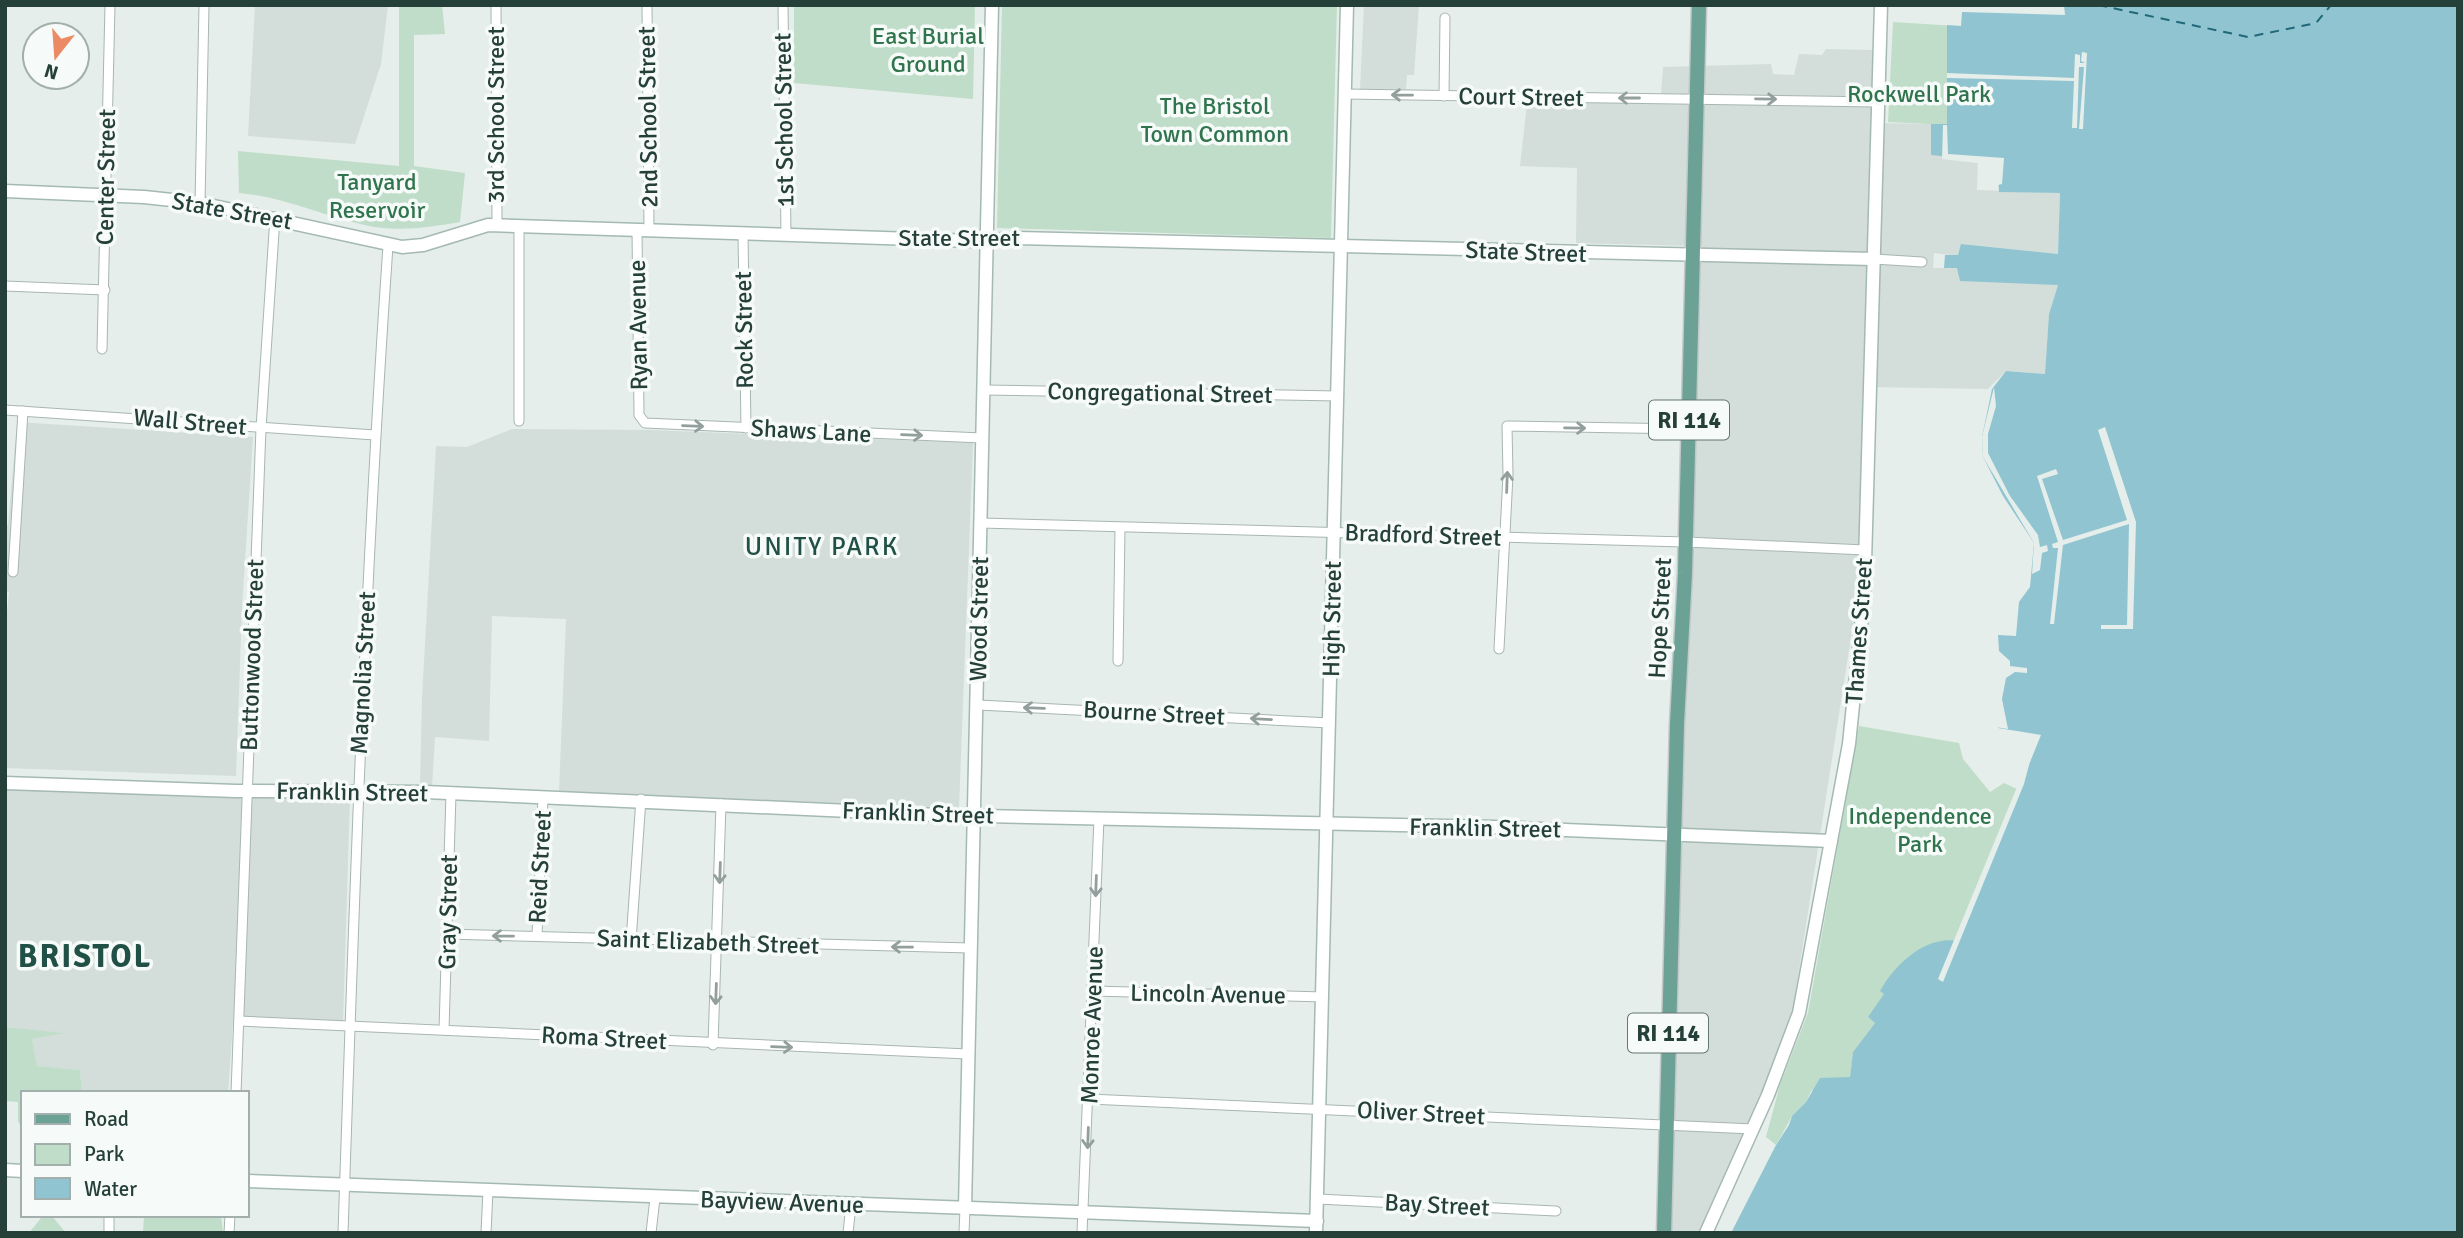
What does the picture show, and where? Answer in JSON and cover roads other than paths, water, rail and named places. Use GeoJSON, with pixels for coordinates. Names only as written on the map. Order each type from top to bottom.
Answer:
{"type":"FeatureCollection","features":[{"type":"Feature","properties":{"kind":"main road","name":"Hope Street"},"geometry":{"type":"LineString","coordinates":[[1664,1233],[1674,834],[1686,542],[1699,5]]}},
{"type":"Feature","properties":{"kind":"street","name":"Center Street"},"geometry":{"type":"LineString","coordinates":[[102,349],[110,5]]}},
{"type":"Feature","properties":{"kind":"street"},"geometry":{"type":"LineString","coordinates":[[200,203],[204,5]]}},
{"type":"Feature","properties":{"kind":"street","name":"3rd School Street"},"geometry":{"type":"LineString","coordinates":[[496,5],[497,225]]}},
{"type":"Feature","properties":{"kind":"street","name":"2nd School Street"},"geometry":{"type":"LineString","coordinates":[[643,229],[647,5]]}},
{"type":"Feature","properties":{"kind":"street","name":"1st School Street"},"geometry":{"type":"LineString","coordinates":[[783,5],[786,235]]}},
{"type":"Feature","properties":{"kind":"street","name":"Wood Street"},"geometry":{"type":"LineString","coordinates":[[964,1233],[992,5]]}},
{"type":"Feature","properties":{"kind":"street","name":"High Street"},"geometry":{"type":"LineString","coordinates":[[1316,1227],[1347,5]]}},
{"type":"Feature","properties":{"kind":"street","name":"Thames Street"},"geometry":{"type":"LineString","coordinates":[[1706,1233],[1753,1129],[1799,1013],[1856,687],[1864,597],[1881,5]]}},
{"type":"Feature","properties":{"kind":"street"},"geometry":{"type":"LineString","coordinates":[[1444,96],[1445,18]]}},
{"type":"Feature","properties":{"kind":"street","name":"Court Street"},"geometry":{"type":"LineString","coordinates":[[1344,94],[1878,102]]}},
{"type":"Feature","properties":{"kind":"street","name":"State Street"},"geometry":{"type":"LineString","coordinates":[[5,191],[105,195],[200,203],[275,217],[388,246],[415,247],[478,226],[497,225],[986,240],[1018,238],[1680,256],[1694,253],[1922,262]]}},
{"type":"Feature","properties":{"kind":"street","name":"Buttonwood Street"},"geometry":{"type":"LineString","coordinates":[[236,1091],[261,428],[275,217]]}},
{"type":"Feature","properties":{"kind":"street"},"geometry":{"type":"LineString","coordinates":[[519,226],[519,421]]}},
{"type":"Feature","properties":{"kind":"street","name":"Ryan Avenue"},"geometry":{"type":"LineString","coordinates":[[641,420],[643,229]]}},
{"type":"Feature","properties":{"kind":"street","name":"Rock Street"},"geometry":{"type":"LineString","coordinates":[[743,233],[746,428]]}},
{"type":"Feature","properties":{"kind":"street","name":"Magnolia Street"},"geometry":{"type":"LineString","coordinates":[[343,1233],[358,791],[375,435],[388,246]]}},
{"type":"Feature","properties":{"kind":"street"},"geometry":{"type":"LineString","coordinates":[[5,286],[104,290]]}},
{"type":"Feature","properties":{"kind":"street","name":"Congregational Street"},"geometry":{"type":"LineString","coordinates":[[983,390],[1338,396]]}},
{"type":"Feature","properties":{"kind":"street","name":"Wall Street"},"geometry":{"type":"LineString","coordinates":[[5,410],[375,435]]}},
{"type":"Feature","properties":{"kind":"street"},"geometry":{"type":"LineString","coordinates":[[13,572],[23,411]]}},
{"type":"Feature","properties":{"kind":"street","name":"Shaws Lane"},"geometry":{"type":"LineString","coordinates":[[641,420],[650,425],[982,438]]}},
{"type":"Feature","properties":{"kind":"street"},"geometry":{"type":"LineString","coordinates":[[1499,649],[1507,426],[1688,429]]}},
{"type":"Feature","properties":{"kind":"street","name":"Bradford Street"},"geometry":{"type":"LineString","coordinates":[[981,523],[1686,542],[1865,550]]}},
{"type":"Feature","properties":{"kind":"street"},"geometry":{"type":"LineString","coordinates":[[1118,661],[1120,528]]}},
{"type":"Feature","properties":{"kind":"street","name":"Bourne Street"},"geometry":{"type":"LineString","coordinates":[[978,705],[1329,723]]}},
{"type":"Feature","properties":{"kind":"street","name":"Franklin Street"},"geometry":{"type":"LineString","coordinates":[[5,783],[641,799],[973,816],[1494,827],[1831,841]]}},
{"type":"Feature","properties":{"kind":"street","name":"Gray Street"},"geometry":{"type":"LineString","coordinates":[[444,1030],[451,793]]}},
{"type":"Feature","properties":{"kind":"street","name":"Reid Street"},"geometry":{"type":"LineString","coordinates":[[537,936],[543,797]]}},
{"type":"Feature","properties":{"kind":"street"},"geometry":{"type":"LineString","coordinates":[[631,941],[641,799]]}},
{"type":"Feature","properties":{"kind":"street"},"geometry":{"type":"LineString","coordinates":[[713,1045],[722,804]]}},
{"type":"Feature","properties":{"kind":"street","name":"Monroe Avenue"},"geometry":{"type":"LineString","coordinates":[[1082,1233],[1085,1212],[1099,818]]}},
{"type":"Feature","properties":{"kind":"street","name":"Saint Elizabeth Street"},"geometry":{"type":"LineString","coordinates":[[446,934],[970,948]]}},
{"type":"Feature","properties":{"kind":"street","name":"Lincoln Avenue"},"geometry":{"type":"LineString","coordinates":[[1093,991],[1323,997]]}},
{"type":"Feature","properties":{"kind":"street","name":"Roma Street"},"geometry":{"type":"LineString","coordinates":[[239,1021],[713,1045],[968,1054]]}},
{"type":"Feature","properties":{"kind":"street","name":"Oliver Street"},"geometry":{"type":"LineString","coordinates":[[1089,1099],[1753,1129]]}},
{"type":"Feature","properties":{"kind":"street","name":"Bayview Avenue"},"geometry":{"type":"LineString","coordinates":[[248,1181],[1085,1212],[1316,1227]]}},
{"type":"Feature","properties":{"kind":"street"},"geometry":{"type":"LineString","coordinates":[[486,1233],[488,1190]]}},
{"type":"Feature","properties":{"kind":"street"},"geometry":{"type":"LineString","coordinates":[[652,1233],[654,1198]]}},
{"type":"Feature","properties":{"kind":"street","name":"Bay Street"},"geometry":{"type":"LineString","coordinates":[[1318,1199],[1556,1211]]}},
{"type":"Feature","properties":{"kind":"street"},"geometry":{"type":"LineString","coordinates":[[848,1233],[851,1205]]}},
{"type":"Feature","properties":{"kind":"water"},"geometry":{"type":"Polygon","coordinates":[[[2064,5],[2458,5],[2458,1233],[1726,1233],[1792,1116],[1806,1102],[1820,1078],[1850,1077],[1853,1052],[1875,1023],[1868,1017],[1884,994],[1880,991],[1886,981],[1903,962],[1923,947],[1934,942],[1958,941],[2041,735],[1998,728],[2002,668],[2010,668],[2010,661],[1999,651],[1998,635],[2016,636],[2019,602],[2030,587],[2034,543],[2003,496],[1983,457],[1982,437],[1992,389],[2006,371],[2045,374],[2049,314],[2058,285],[1960,281],[1957,268],[1944,268],[1945,255],[1958,255],[1961,244],[2058,254],[2060,193],[1999,192],[1997,161],[1931,155],[1931,124],[1947,124],[1947,25],[1961,26],[1962,12],[2065,15],[2064,5]]]}},
{"type":"Feature","properties":{"kind":"district","name":"UNITY PARK"},"geometry":{"type":"Point","coordinates":[822,547]}},
{"type":"Feature","properties":{"kind":"district","name":"BRISTOL"},"geometry":{"type":"Point","coordinates":[85,956]}},
{"type":"Feature","properties":{"kind":"park label","name":"East Burial Ground"},"geometry":{"type":"Point","coordinates":[928,50]}},
{"type":"Feature","properties":{"kind":"park label","name":"Rockwell Park"},"geometry":{"type":"Point","coordinates":[1919,94]}},
{"type":"Feature","properties":{"kind":"park label","name":"The Bristol Town Common"},"geometry":{"type":"Point","coordinates":[1215,120]}},
{"type":"Feature","properties":{"kind":"park label","name":"Tanyard Reservoir"},"geometry":{"type":"Point","coordinates":[377,196]}},
{"type":"Feature","properties":{"kind":"park label","name":"Independence Park"},"geometry":{"type":"Point","coordinates":[1920,830]}}]}
